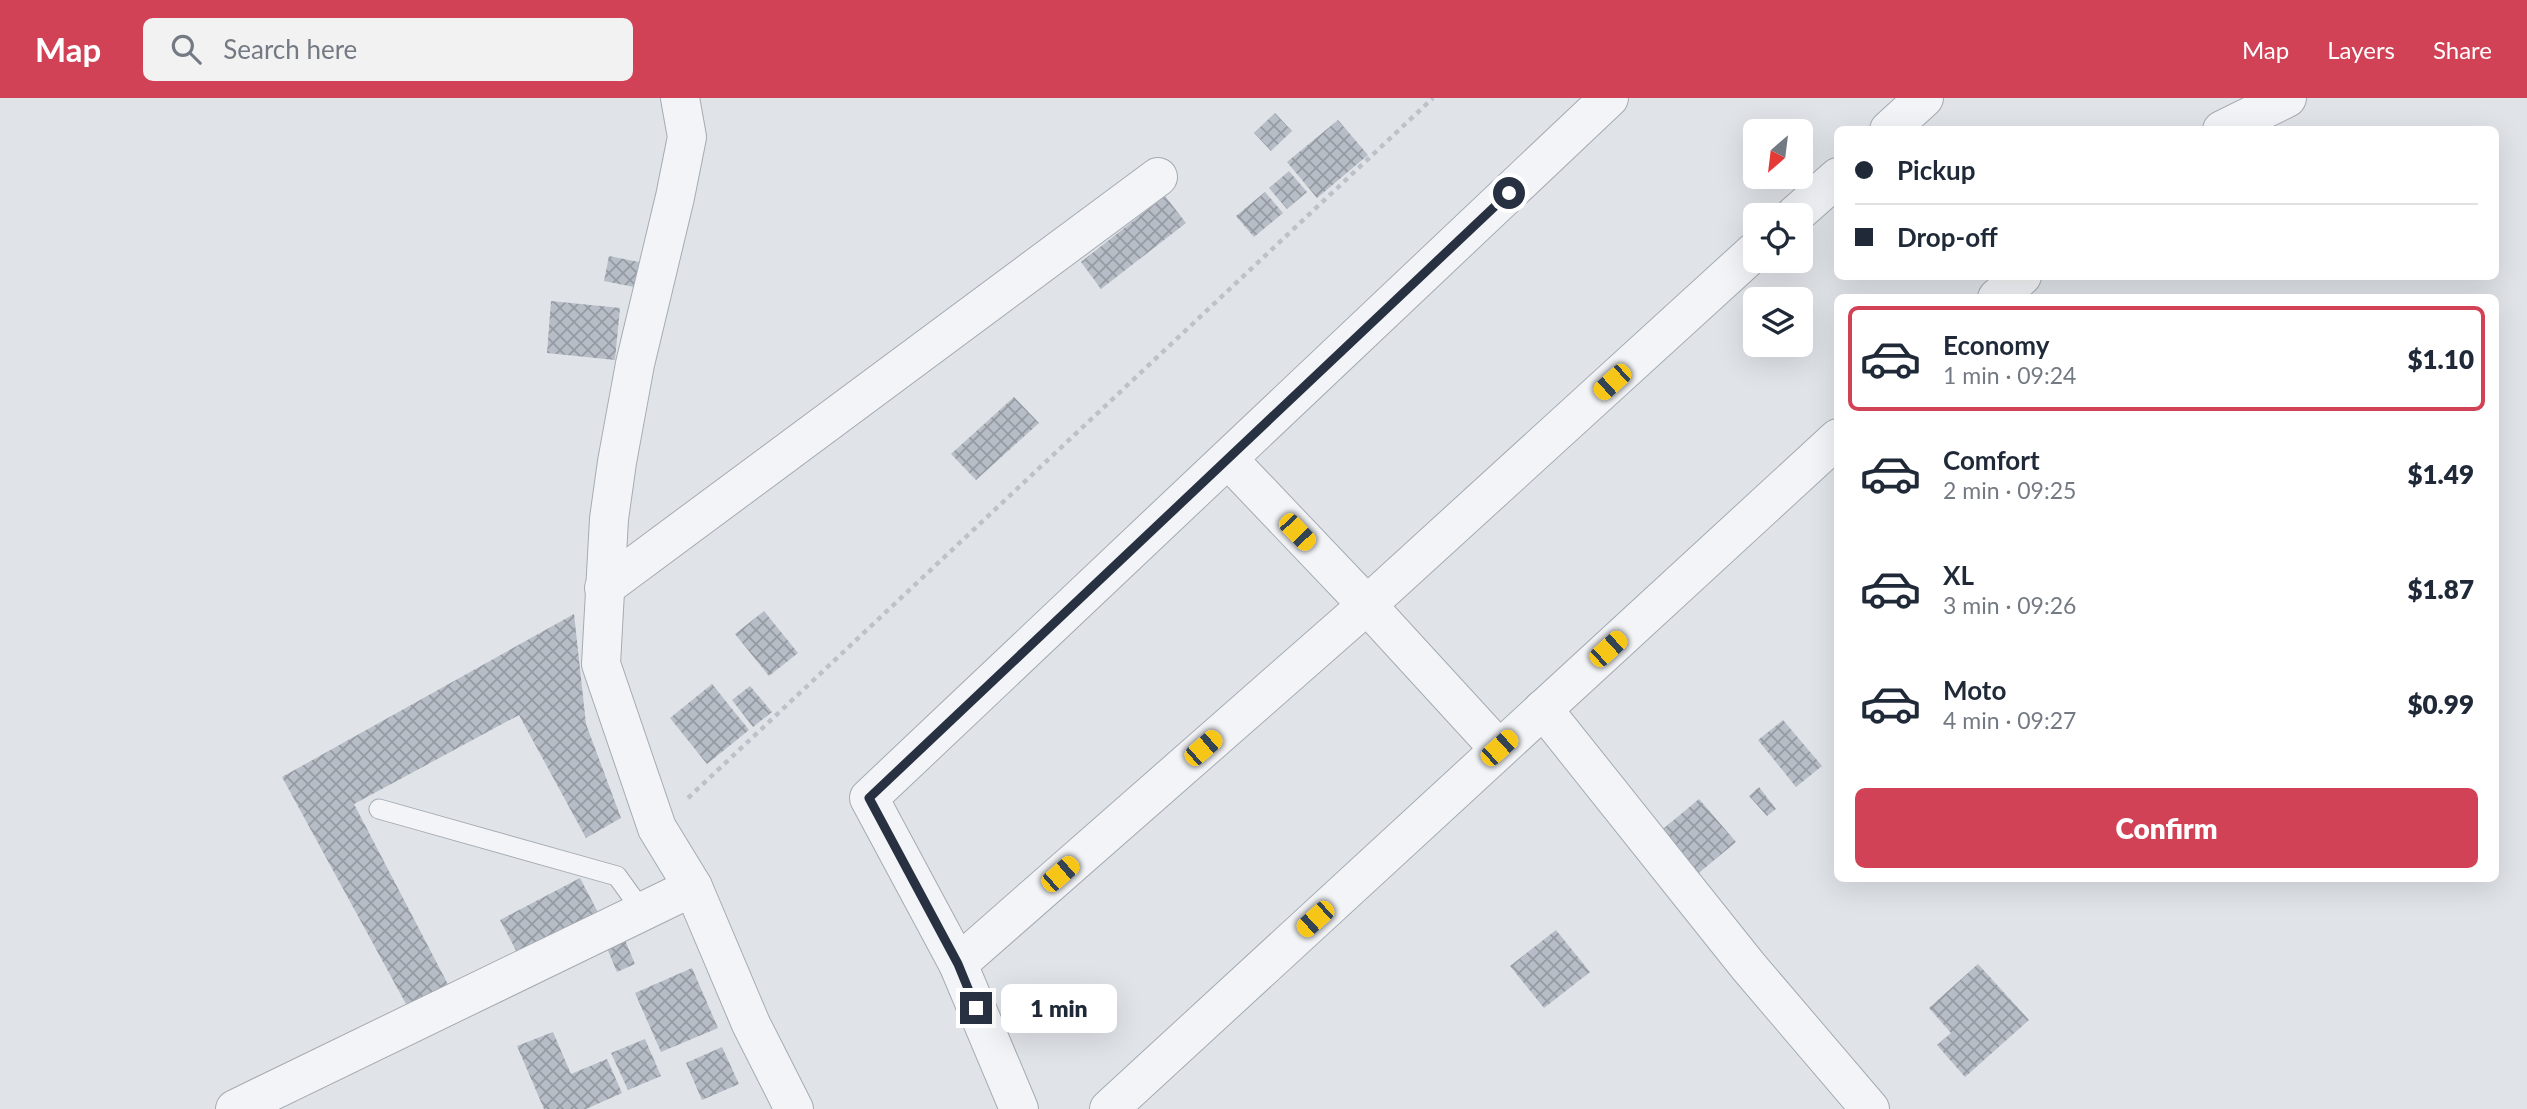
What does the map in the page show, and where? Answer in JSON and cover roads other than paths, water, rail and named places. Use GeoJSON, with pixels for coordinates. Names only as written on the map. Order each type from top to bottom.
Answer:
{"type":"FeatureCollection","features":[{"type":"Feature","properties":{"kind":"street"},"geometry":{"type":"LineString","coordinates":[[680,98],[687,137],[635,364],[617,462],[604,588],[601,664],[657,828],[693,887],[751,1024],[794,1109]]}},
{"type":"Feature","properties":{"kind":"street"},"geometry":{"type":"LineString","coordinates":[[1019,1109],[958,964],[869,798],[1609,98]]}},
{"type":"Feature","properties":{"kind":"street"},"geometry":{"type":"LineString","coordinates":[[1893,126],[1924,98]]}},
{"type":"Feature","properties":{"kind":"street"},"geometry":{"type":"LineString","coordinates":[[2230,126],[2287,98]]}},
{"type":"Feature","properties":{"kind":"street"},"geometry":{"type":"LineString","coordinates":[[604,588],[1158,177]]}},
{"type":"Feature","properties":{"kind":"street"},"geometry":{"type":"LineString","coordinates":[[1809,203],[1834,181]]}},
{"type":"Feature","properties":{"kind":"street"},"geometry":{"type":"LineString","coordinates":[[958,964],[1367,604],[1743,262]]}},
{"type":"Feature","properties":{"kind":"street"},"geometry":{"type":"LineString","coordinates":[[2002,294],[2017,280]]}},
{"type":"Feature","properties":{"kind":"street"},"geometry":{"type":"LineString","coordinates":[[1109,1109],[1834,442]]}},
{"type":"Feature","properties":{"kind":"street"},"geometry":{"type":"LineString","coordinates":[[1228,459],[1367,604],[1499,748]]}},
{"type":"Feature","properties":{"kind":"street"},"geometry":{"type":"LineString","coordinates":[[1542,709],[1748,966],[1870,1109]]}},
{"type":"Feature","properties":{"kind":"street"},"geometry":{"type":"LineString","coordinates":[[235,1109],[693,887]]}},
{"type":"Feature","properties":{"kind":"lane"},"geometry":{"type":"LineString","coordinates":[[379,809],[617,876],[643,912]]}}]}
